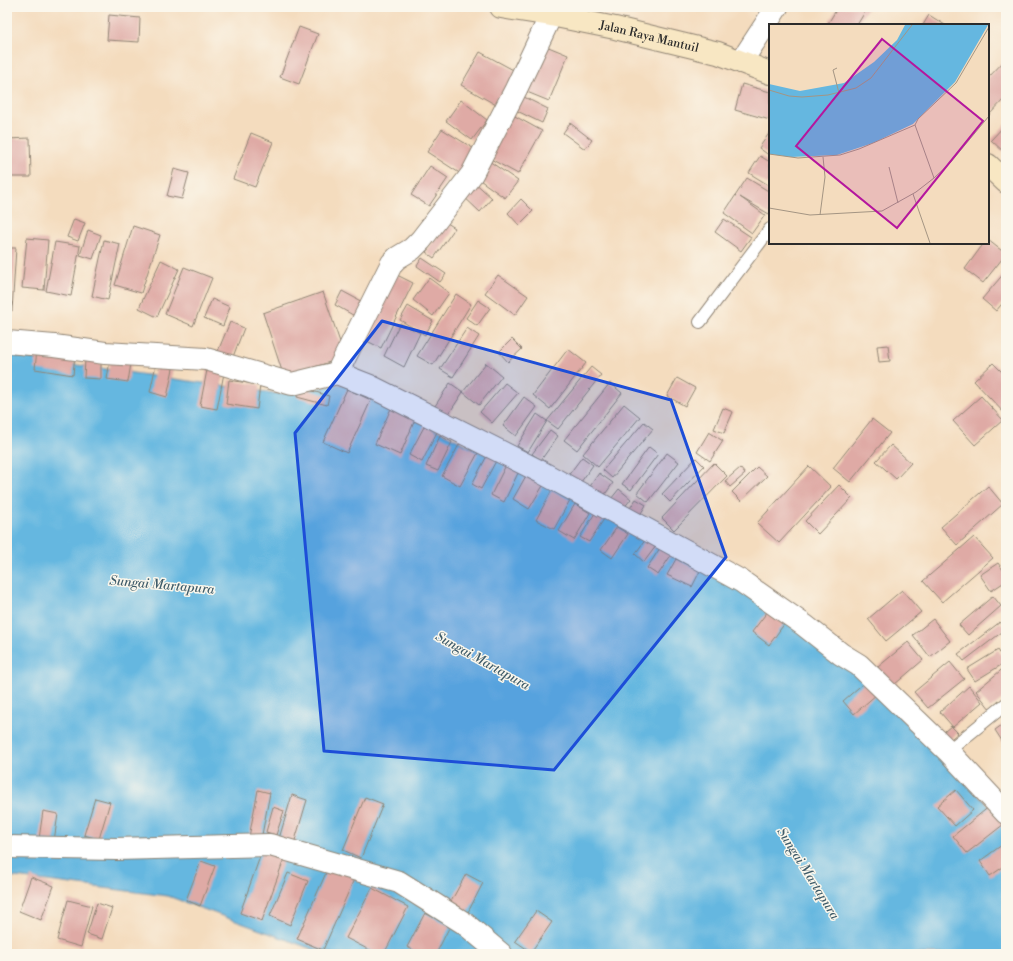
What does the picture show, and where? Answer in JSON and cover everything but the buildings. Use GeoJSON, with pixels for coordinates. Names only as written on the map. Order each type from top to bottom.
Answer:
{"type":"FeatureCollection","features":[{"type":"Feature","properties":{"kind":"street","name":"Jalan Raya Mantuil"},"geometry":{"type":"LineString","coordinates":[[501,7],[615,28],[718,53],[769,73]]}},
{"type":"Feature","properties":{"kind":"street"},"geometry":{"type":"LineString","coordinates":[[741,62],[777,7]]}},
{"type":"Feature","properties":{"kind":"street"},"geometry":{"type":"LineString","coordinates":[[337,373],[392,263],[397,258],[412,249],[421,240],[472,174],[516,89],[551,15]]}},
{"type":"Feature","properties":{"kind":"street"},"geometry":{"type":"LineString","coordinates":[[989,166],[1006,182]]}},
{"type":"Feature","properties":{"kind":"street"},"geometry":{"type":"LineString","coordinates":[[7,342],[206,360],[292,384],[337,373],[370,386],[540,472],[741,581],[804,625],[841,654],[859,665],[948,751],[1006,813]]}},
{"type":"Feature","properties":{"kind":"street"},"geometry":{"type":"LineString","coordinates":[[7,847],[116,848],[270,845],[398,882],[464,923],[500,954]]}},
{"type":"Feature","properties":{"kind":"lane"},"geometry":{"type":"LineString","coordinates":[[700,322],[769,230]]}},
{"type":"Feature","properties":{"kind":"lane"},"geometry":{"type":"LineString","coordinates":[[948,751],[1006,704]]}},
{"type":"Feature","properties":{"kind":"highlighted area"},"geometry":{"type":"Polygon","coordinates":[[[382,321],[671,400],[726,557],[554,770],[324,751],[295,433],[382,321]]]}},
{"type":"Feature","properties":{"kind":"water","name":"Sungai Martapura"},"geometry":{"type":"Polygon","coordinates":[[[7,355],[280,394],[343,384],[641,531],[801,624],[842,659],[1006,823],[1006,954],[335,954],[312,949],[168,896],[7,876],[7,355]]]}}]}
